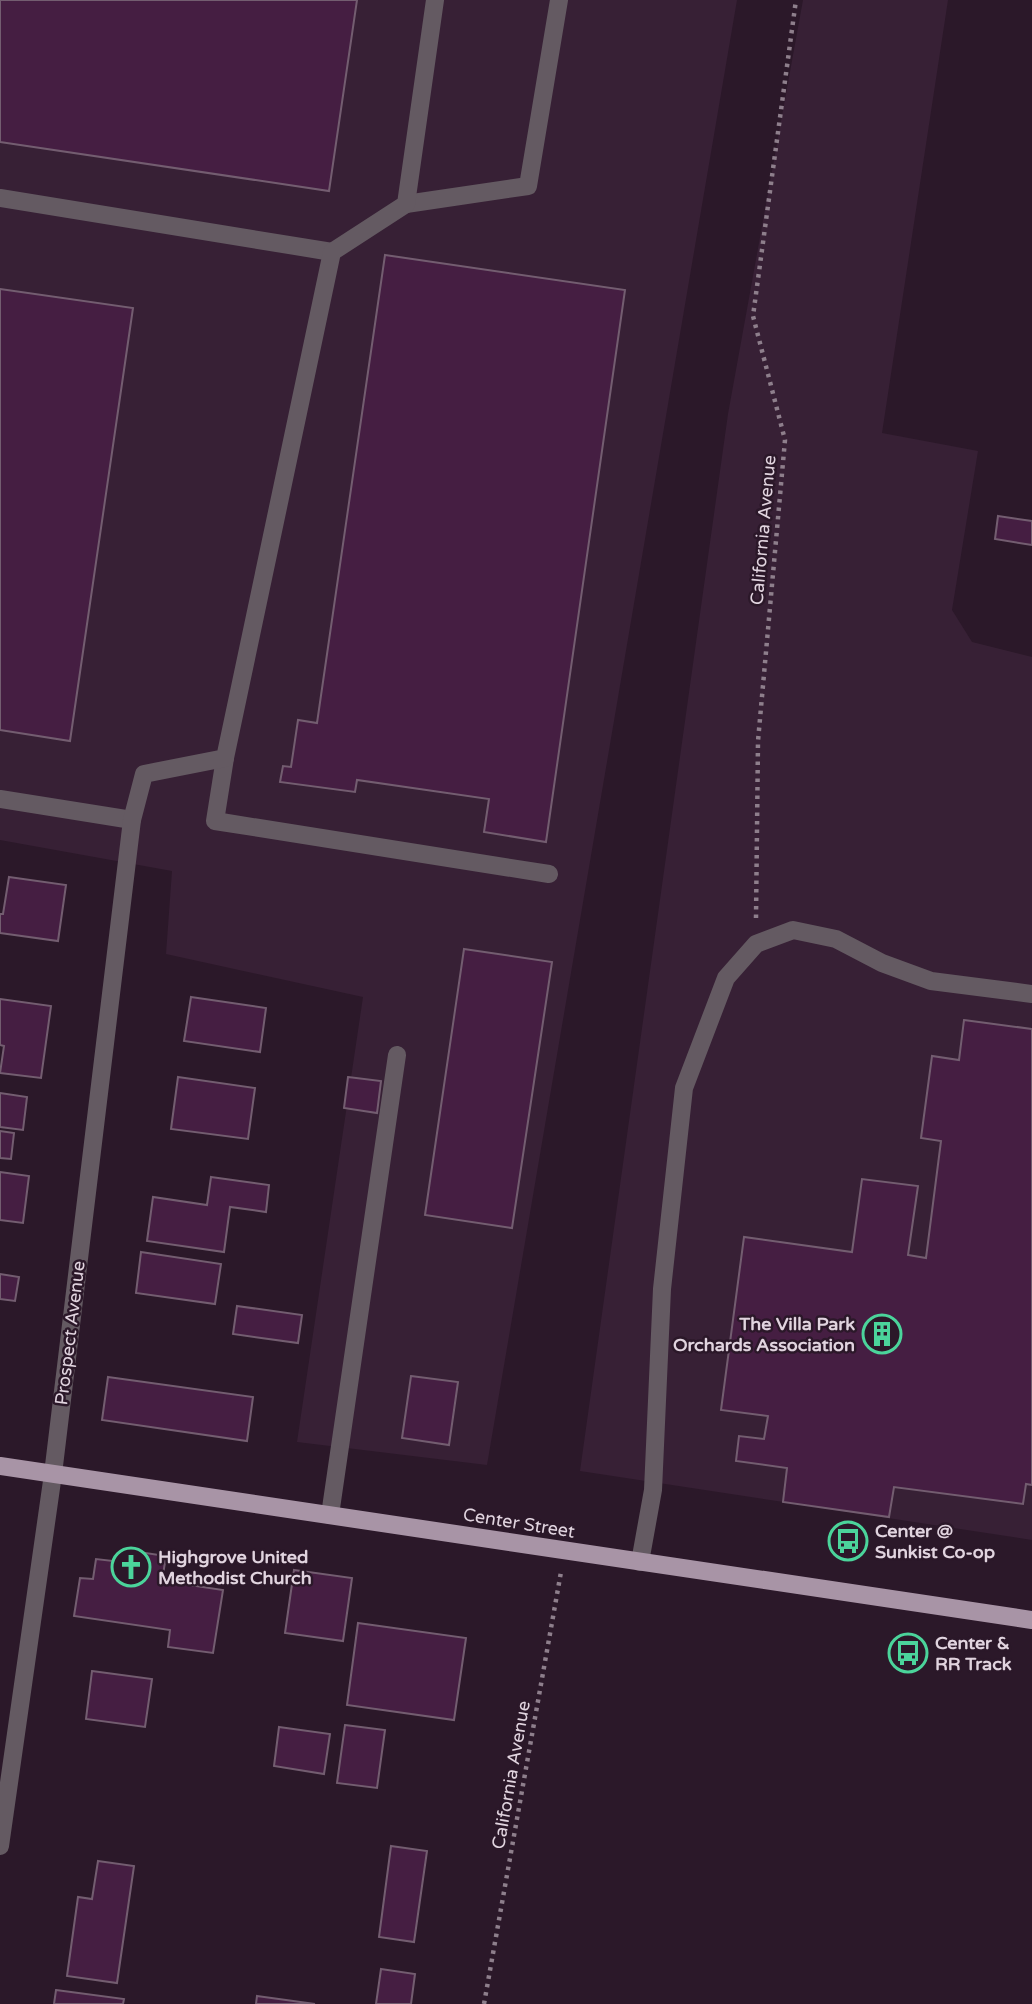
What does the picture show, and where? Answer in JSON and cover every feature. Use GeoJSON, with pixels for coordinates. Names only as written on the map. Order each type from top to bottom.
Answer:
{"type":"FeatureCollection","features":[{"type":"Feature","properties":{"kind":"main road","name":"Center Street"},"geometry":{"type":"LineString","coordinates":[[0,1466],[1032,1620]]}},
{"type":"Feature","properties":{"kind":"street"},"geometry":{"type":"LineString","coordinates":[[406,204],[435,0]]}},
{"type":"Feature","properties":{"kind":"street"},"geometry":{"type":"LineString","coordinates":[[0,198],[332,252],[406,204],[528,186],[559,0]]}},
{"type":"Feature","properties":{"kind":"street"},"geometry":{"type":"LineString","coordinates":[[332,252],[225,758],[215,821],[549,874]]}},
{"type":"Feature","properties":{"kind":"street","name":"Prospect Avenue"},"geometry":{"type":"LineString","coordinates":[[0,1846],[53,1474],[132,820],[144,774],[225,758]]}},
{"type":"Feature","properties":{"kind":"street"},"geometry":{"type":"LineString","coordinates":[[0,799],[132,820]]}},
{"type":"Feature","properties":{"kind":"street"},"geometry":{"type":"LineString","coordinates":[[640,1562],[653,1490],[662,1289],[684,1088],[726,978],[756,944],[793,930],[836,939],[882,963],[931,981],[1032,994]]}},
{"type":"Feature","properties":{"kind":"street"},"geometry":{"type":"LineString","coordinates":[[330,1515],[397,1055]]}},
{"type":"Feature","properties":{"kind":"path","name":"California Avenue"},"geometry":{"type":"LineString","coordinates":[[756,944],[758,741],[785,440],[752,316],[796,0]]}},
{"type":"Feature","properties":{"kind":"path","name":"California Avenue"},"geometry":{"type":"LineString","coordinates":[[484,2004],[565,1551]]}},
{"type":"Feature","properties":{"kind":"shaded area"},"geometry":{"type":"Polygon","coordinates":[[[0,0],[737,0],[487,1465],[297,1442],[363,997],[166,954],[172,871],[0,840],[0,0]]]}},
{"type":"Feature","properties":{"kind":"shaded area"},"geometry":{"type":"Polygon","coordinates":[[[803,0],[948,0],[882,433],[978,451],[952,610],[972,642],[1032,657],[1032,1540],[580,1471],[728,414],[803,0]]]}},
{"type":"Feature","properties":{"kind":"building"},"geometry":{"type":"Polygon","coordinates":[[[0,0],[357,0],[329,191],[0,142],[0,0]]]}},
{"type":"Feature","properties":{"kind":"building"},"geometry":{"type":"Polygon","coordinates":[[[385,255],[625,290],[546,842],[484,832],[489,799],[357,780],[355,792],[280,782],[283,766],[291,767],[298,720],[317,723],[385,255]]]}},
{"type":"Feature","properties":{"kind":"building"},"geometry":{"type":"Polygon","coordinates":[[[0,289],[133,308],[70,741],[0,730],[0,289]]]}},
{"type":"Feature","properties":{"kind":"building"},"geometry":{"type":"Polygon","coordinates":[[[998,516],[1032,521],[1032,545],[995,539],[998,516]]]}},
{"type":"Feature","properties":{"kind":"building"},"geometry":{"type":"Polygon","coordinates":[[[9,877],[66,885],[58,941],[0,933],[0,914],[3,914],[9,877]]]}},
{"type":"Feature","properties":{"kind":"building"},"geometry":{"type":"Polygon","coordinates":[[[464,949],[552,962],[512,1228],[425,1215],[464,949]]]}},
{"type":"Feature","properties":{"kind":"building"},"geometry":{"type":"Polygon","coordinates":[[[191,997],[266,1008],[260,1052],[184,1041],[191,997]]]}},
{"type":"Feature","properties":{"kind":"building"},"geometry":{"type":"Polygon","coordinates":[[[0,999],[51,1006],[41,1078],[0,1073],[4,1046],[0,1045],[0,999]]]}},
{"type":"Feature","properties":{"kind":"building","name":"The Villa Park Orchards Association"},"geometry":{"type":"Polygon","coordinates":[[[964,1020],[1032,1029],[1032,1485],[1026,1484],[1023,1504],[894,1487],[889,1517],[783,1502],[787,1468],[736,1461],[739,1436],[764,1439],[768,1416],[721,1410],[744,1237],[852,1252],[862,1179],[918,1186],[908,1255],[926,1258],[941,1141],[921,1138],[932,1056],[959,1060],[964,1020]]]}},
{"type":"Feature","properties":{"kind":"building"},"geometry":{"type":"Polygon","coordinates":[[[178,1077],[255,1088],[248,1139],[171,1129],[178,1077]]]}},
{"type":"Feature","properties":{"kind":"building"},"geometry":{"type":"Polygon","coordinates":[[[348,1077],[381,1081],[377,1113],[344,1108],[348,1077]]]}},
{"type":"Feature","properties":{"kind":"building"},"geometry":{"type":"Polygon","coordinates":[[[0,1093],[27,1097],[23,1130],[0,1127],[0,1093]]]}},
{"type":"Feature","properties":{"kind":"building"},"geometry":{"type":"Polygon","coordinates":[[[0,1131],[14,1133],[11,1159],[0,1158],[0,1131]]]}},
{"type":"Feature","properties":{"kind":"building"},"geometry":{"type":"Polygon","coordinates":[[[0,1172],[29,1176],[23,1223],[0,1220],[0,1172]]]}},
{"type":"Feature","properties":{"kind":"building"},"geometry":{"type":"Polygon","coordinates":[[[211,1177],[269,1185],[266,1212],[230,1207],[224,1252],[147,1241],[153,1197],[207,1205],[211,1177]]]}},
{"type":"Feature","properties":{"kind":"building"},"geometry":{"type":"Polygon","coordinates":[[[141,1252],[221,1264],[215,1304],[136,1293],[141,1252]]]}},
{"type":"Feature","properties":{"kind":"building"},"geometry":{"type":"Polygon","coordinates":[[[0,1274],[19,1277],[15,1301],[0,1299],[0,1274]]]}},
{"type":"Feature","properties":{"kind":"building"},"geometry":{"type":"Polygon","coordinates":[[[237,1306],[302,1315],[298,1343],[233,1334],[237,1306]]]}},
{"type":"Feature","properties":{"kind":"building"},"geometry":{"type":"Polygon","coordinates":[[[411,1376],[458,1382],[449,1445],[402,1438],[411,1376]]]}},
{"type":"Feature","properties":{"kind":"building"},"geometry":{"type":"Polygon","coordinates":[[[108,1377],[253,1397],[247,1441],[102,1420],[108,1377]]]}},
{"type":"Feature","properties":{"kind":"building"},"geometry":{"type":"Polygon","coordinates":[[[132,1551],[166,1556],[162,1581],[223,1590],[213,1653],[168,1647],[170,1630],[74,1616],[80,1578],[93,1579],[96,1559],[130,1563],[132,1551]]]}},
{"type":"Feature","properties":{"kind":"building"},"geometry":{"type":"Polygon","coordinates":[[[294,1570],[352,1578],[343,1641],[285,1633],[294,1570]]]}},
{"type":"Feature","properties":{"kind":"building"},"geometry":{"type":"Polygon","coordinates":[[[358,1623],[466,1638],[454,1720],[347,1705],[358,1623]]]}},
{"type":"Feature","properties":{"kind":"building"},"geometry":{"type":"Polygon","coordinates":[[[92,1671],[152,1679],[145,1727],[86,1719],[92,1671]]]}},
{"type":"Feature","properties":{"kind":"building"},"geometry":{"type":"Polygon","coordinates":[[[345,1725],[385,1730],[377,1788],[337,1783],[345,1725]]]}},
{"type":"Feature","properties":{"kind":"building"},"geometry":{"type":"Polygon","coordinates":[[[279,1727],[330,1734],[324,1774],[274,1766],[279,1727]]]}},
{"type":"Feature","properties":{"kind":"building"},"geometry":{"type":"Polygon","coordinates":[[[391,1846],[427,1851],[414,1942],[379,1937],[391,1846]]]}},
{"type":"Feature","properties":{"kind":"building"},"geometry":{"type":"Polygon","coordinates":[[[98,1861],[134,1866],[117,1983],[67,1976],[78,1897],[92,1899],[98,1861]]]}},
{"type":"Feature","properties":{"kind":"building"},"geometry":{"type":"Polygon","coordinates":[[[381,1969],[415,1974],[411,2004],[376,2004],[381,1969]]]}},
{"type":"Feature","properties":{"kind":"building"},"geometry":{"type":"Polygon","coordinates":[[[56,1990],[124,1999],[123,2004],[54,2004],[56,1990]]]}},
{"type":"Feature","properties":{"kind":"building"},"geometry":{"type":"Polygon","coordinates":[[[257,1996],[315,2004],[256,2004],[257,1996]]]}},
{"type":"Feature","properties":{"kind":"place","name":"The Villa Park Orchards Association"},"geometry":{"type":"Point","coordinates":[882,1334]}},
{"type":"Feature","properties":{"kind":"place","name":"Center @ Sunkist Co-op"},"geometry":{"type":"Point","coordinates":[848,1541]}},
{"type":"Feature","properties":{"kind":"place","name":"Highgrove United Methodist Church"},"geometry":{"type":"Point","coordinates":[131,1567]}},
{"type":"Feature","properties":{"kind":"place","name":"Center & RR Track"},"geometry":{"type":"Point","coordinates":[908,1653]}}]}
